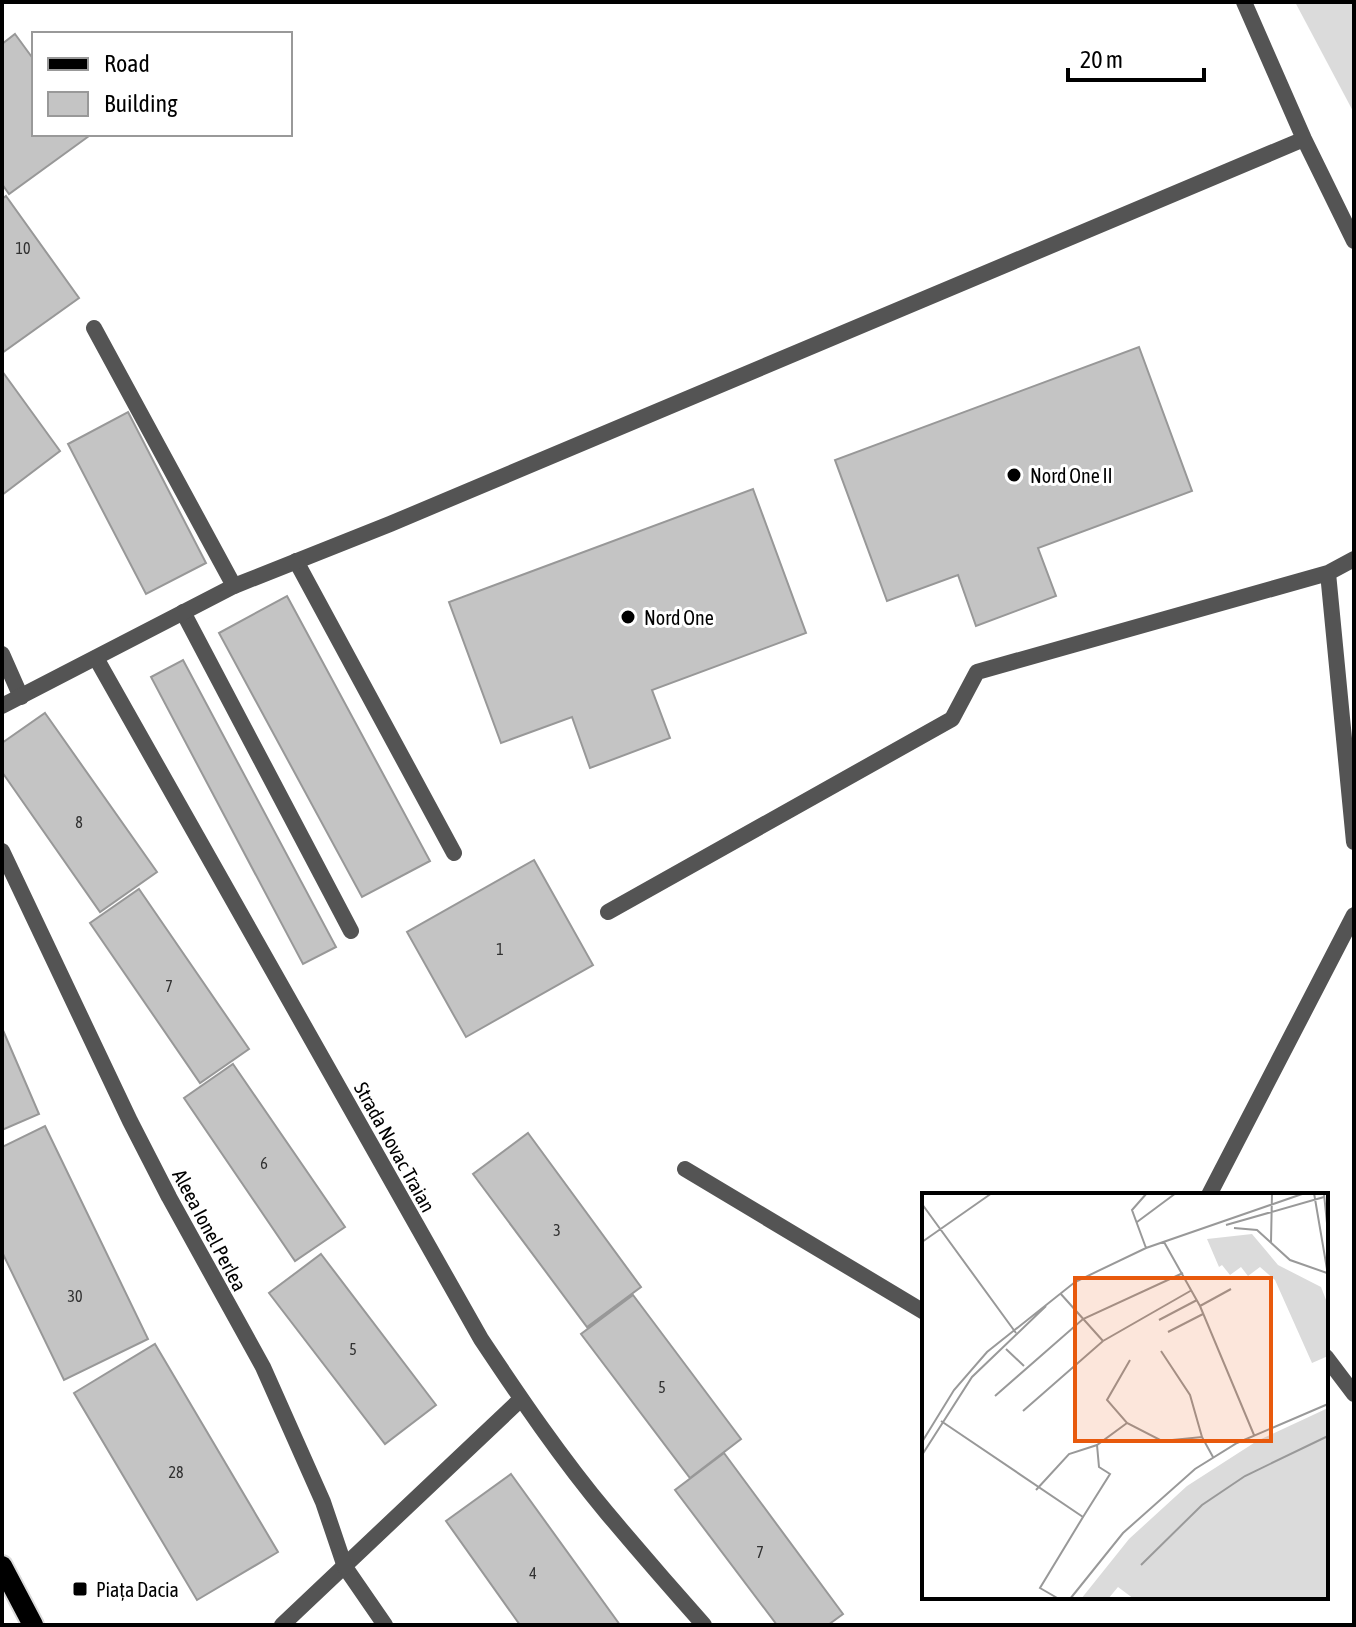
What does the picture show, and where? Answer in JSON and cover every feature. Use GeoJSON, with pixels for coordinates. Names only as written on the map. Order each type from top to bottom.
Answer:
{"type":"FeatureCollection","features":[{"type":"Feature","properties":{"kind":"main road"},"geometry":{"type":"LineString","coordinates":[[2,1566],[33,1625]]}},
{"type":"Feature","properties":{"kind":"street"},"geometry":{"type":"LineString","coordinates":[[1244,2],[1304,139],[1354,241]]}},
{"type":"Feature","properties":{"kind":"street"},"geometry":{"type":"LineString","coordinates":[[2,706],[234,586],[390,524],[1304,139]]}},
{"type":"Feature","properties":{"kind":"street"},"geometry":{"type":"LineString","coordinates":[[94,328],[234,586]]}},
{"type":"Feature","properties":{"kind":"street"},"geometry":{"type":"LineString","coordinates":[[608,912],[952,719],[977,672],[1328,573],[1354,559]]}},
{"type":"Feature","properties":{"kind":"street"},"geometry":{"type":"LineString","coordinates":[[296,561],[454,853]]}},
{"type":"Feature","properties":{"kind":"street"},"geometry":{"type":"LineString","coordinates":[[1328,573],[1354,842]]}},
{"type":"Feature","properties":{"kind":"street"},"geometry":{"type":"LineString","coordinates":[[183,612],[351,931]]}},
{"type":"Feature","properties":{"kind":"street"},"geometry":{"type":"LineString","coordinates":[[2,654],[21,697]]}},
{"type":"Feature","properties":{"kind":"street","name":"Strada Novac Traian"},"geometry":{"type":"LineString","coordinates":[[96,658],[481,1339],[521,1399],[606,1512],[704,1625]]}},
{"type":"Feature","properties":{"kind":"street","name":"Aleea Ionel Perlea"},"geometry":{"type":"LineString","coordinates":[[2,851],[143,1146],[263,1367],[323,1502],[345,1567],[385,1625]]}},
{"type":"Feature","properties":{"kind":"street"},"geometry":{"type":"LineString","coordinates":[[1210,1193],[1354,915]]}},
{"type":"Feature","properties":{"kind":"street"},"geometry":{"type":"LineString","coordinates":[[685,1169],[922,1311]]}},
{"type":"Feature","properties":{"kind":"street"},"geometry":{"type":"LineString","coordinates":[[1328,1360],[1354,1394]]}},
{"type":"Feature","properties":{"kind":"street"},"geometry":{"type":"LineString","coordinates":[[282,1625],[521,1399]]}},
{"type":"Feature","properties":{"kind":"shaded area"},"geometry":{"type":"Polygon","coordinates":[[[1295,2],[1354,2],[1354,113],[1295,2]]]}},
{"type":"Feature","properties":{"kind":"building"},"geometry":{"type":"Polygon","coordinates":[[[15,34],[32,57],[32,136],[89,136],[9,194],[2,184],[2,44],[15,34]]]}},
{"type":"Feature","properties":{"kind":"building"},"geometry":{"type":"Polygon","coordinates":[[[6,196],[79,298],[2,353],[2,199],[6,196]]]}},
{"type":"Feature","properties":{"kind":"building","name":"Nord One II"},"geometry":{"type":"Polygon","coordinates":[[[1139,347],[1192,491],[1038,548],[1056,596],[976,626],[958,575],[887,601],[835,460],[1139,347]]]}},
{"type":"Feature","properties":{"kind":"building"},"geometry":{"type":"Polygon","coordinates":[[[2,371],[60,451],[2,495],[2,371]]]}},
{"type":"Feature","properties":{"kind":"building"},"geometry":{"type":"Polygon","coordinates":[[[128,412],[206,563],[146,594],[68,444],[128,412]]]}},
{"type":"Feature","properties":{"kind":"building","name":"Nord One"},"geometry":{"type":"Polygon","coordinates":[[[753,489],[806,633],[652,690],[670,738],[590,768],[572,717],[501,743],[449,602],[753,489]]]}},
{"type":"Feature","properties":{"kind":"building"},"geometry":{"type":"Polygon","coordinates":[[[287,596],[430,861],[362,897],[219,633],[287,596]]]}},
{"type":"Feature","properties":{"kind":"building"},"geometry":{"type":"Polygon","coordinates":[[[183,660],[336,947],[303,964],[151,677],[183,660]]]}},
{"type":"Feature","properties":{"kind":"building"},"geometry":{"type":"Polygon","coordinates":[[[45,713],[157,872],[100,912],[2,772],[2,743],[45,713]]]}},
{"type":"Feature","properties":{"kind":"building"},"geometry":{"type":"Polygon","coordinates":[[[534,860],[593,965],[466,1037],[407,932],[534,860]]]}},
{"type":"Feature","properties":{"kind":"building"},"geometry":{"type":"Polygon","coordinates":[[[139,889],[249,1049],[200,1083],[90,923],[139,889]]]}},
{"type":"Feature","properties":{"kind":"building"},"geometry":{"type":"Polygon","coordinates":[[[2,1028],[39,1114],[2,1130],[2,1028]]]}},
{"type":"Feature","properties":{"kind":"building"},"geometry":{"type":"Polygon","coordinates":[[[233,1064],[345,1227],[295,1261],[184,1098],[233,1064]]]}},
{"type":"Feature","properties":{"kind":"building"},"geometry":{"type":"Polygon","coordinates":[[[45,1126],[148,1339],[64,1380],[2,1252],[2,1147],[45,1126]]]}},
{"type":"Feature","properties":{"kind":"building"},"geometry":{"type":"Polygon","coordinates":[[[528,1133],[641,1287],[587,1327],[473,1174],[528,1133]]]}},
{"type":"Feature","properties":{"kind":"building"},"geometry":{"type":"Polygon","coordinates":[[[321,1254],[436,1405],[385,1444],[269,1293],[321,1254]]]}},
{"type":"Feature","properties":{"kind":"building"},"geometry":{"type":"Polygon","coordinates":[[[633,1295],[741,1439],[690,1478],[581,1334],[633,1295]]]}},
{"type":"Feature","properties":{"kind":"building"},"geometry":{"type":"Polygon","coordinates":[[[155,1344],[278,1552],[197,1600],[74,1393],[155,1344]]]}},
{"type":"Feature","properties":{"kind":"building"},"geometry":{"type":"Polygon","coordinates":[[[724,1453],[843,1614],[828,1625],[777,1625],[675,1490],[724,1453]]]}},
{"type":"Feature","properties":{"kind":"building"},"geometry":{"type":"Polygon","coordinates":[[[511,1474],[620,1625],[520,1625],[446,1521],[511,1474]]]}},
{"type":"Feature","properties":{"kind":"place","name":"Nord One II"},"geometry":{"type":"Point","coordinates":[1014,475]}},
{"type":"Feature","properties":{"kind":"place","name":"Nord One"},"geometry":{"type":"Point","coordinates":[628,617]}},
{"type":"Feature","properties":{"kind":"place","name":"Piața Dacia"},"geometry":{"type":"Point","coordinates":[80,1589]}}]}
